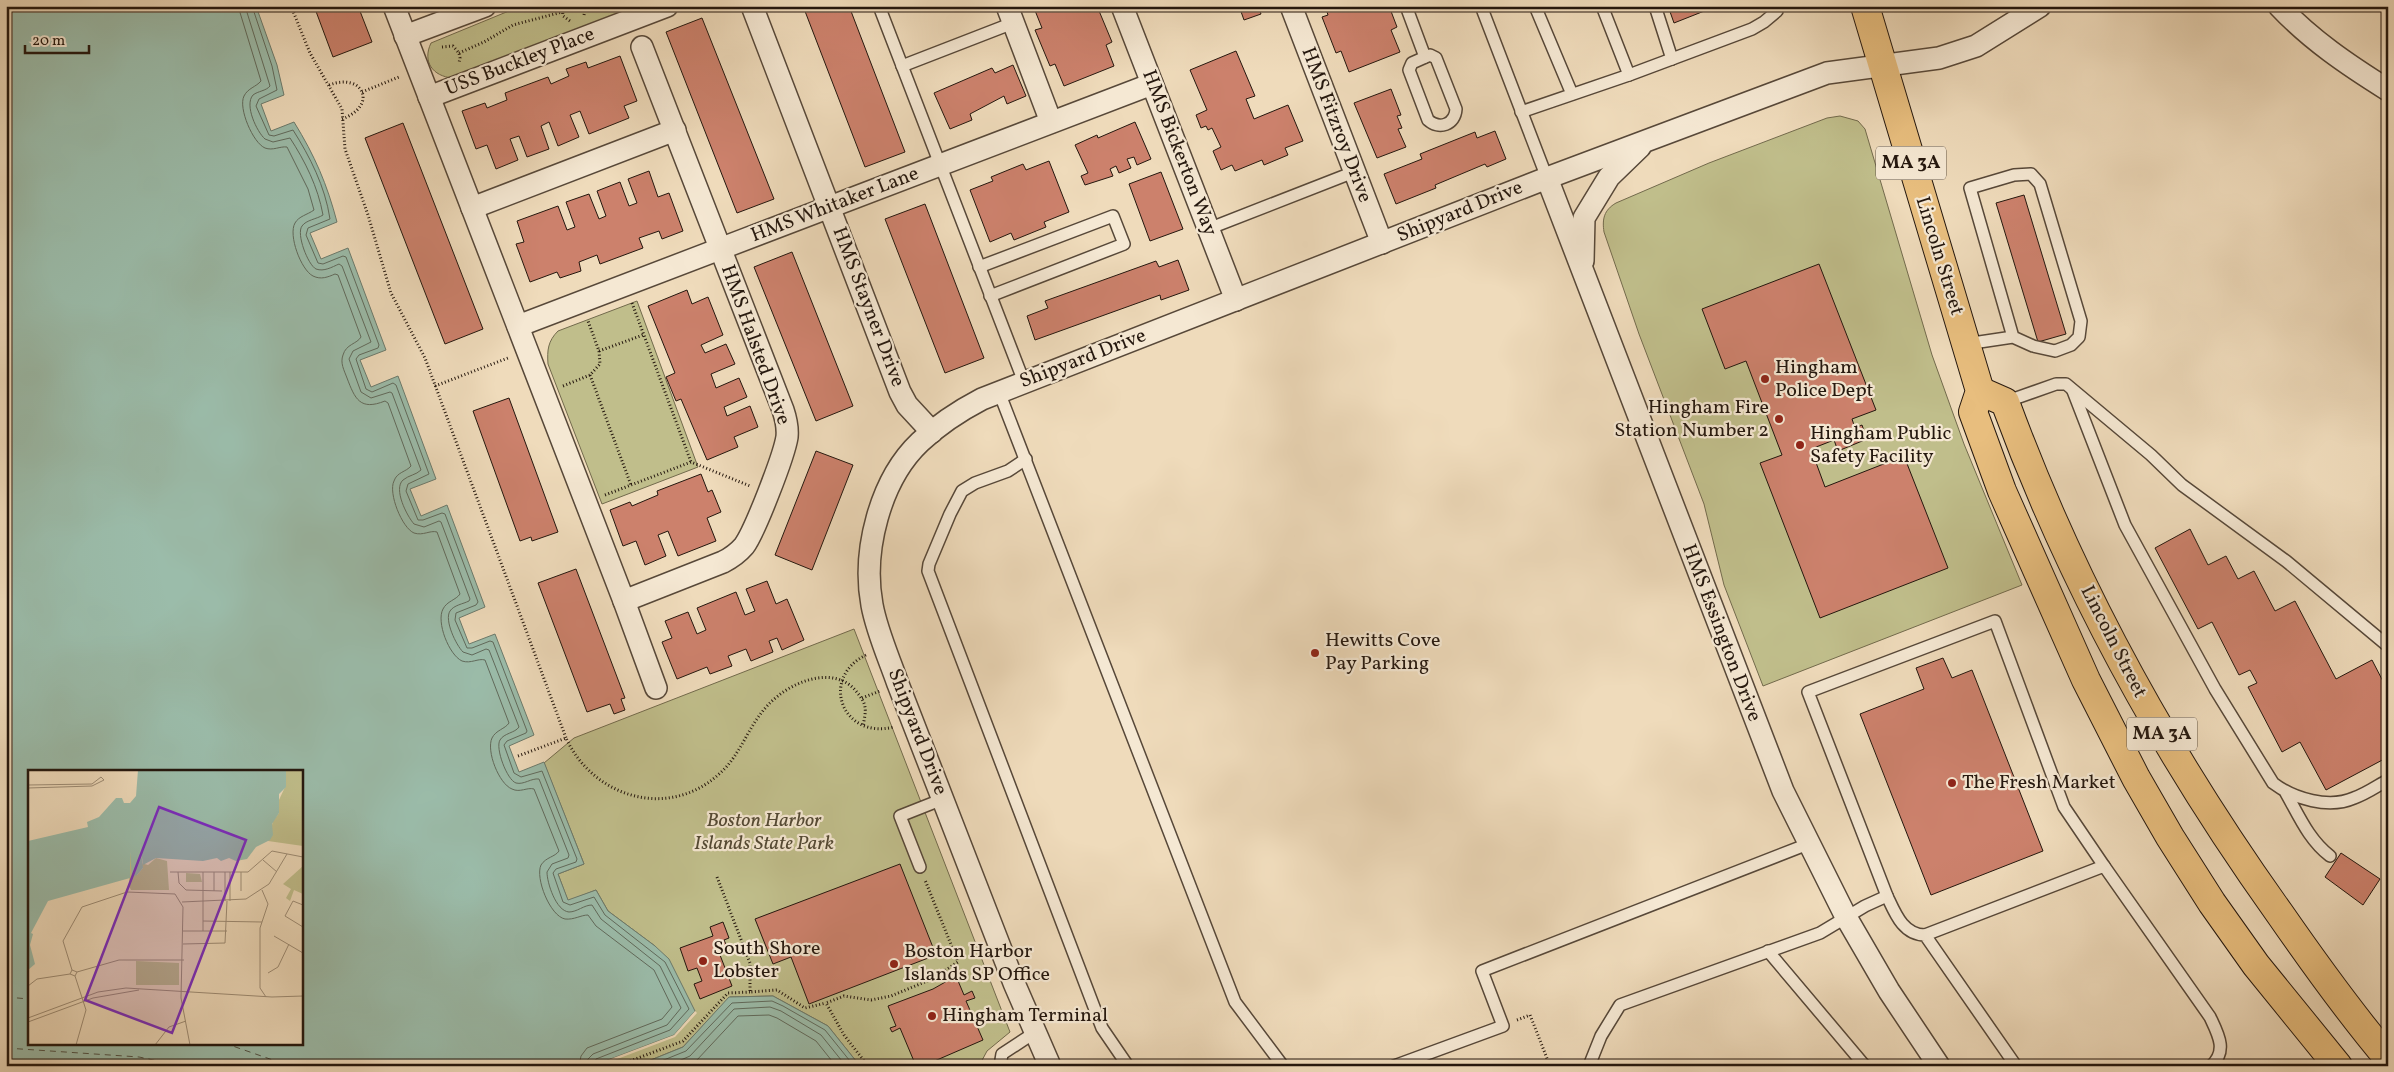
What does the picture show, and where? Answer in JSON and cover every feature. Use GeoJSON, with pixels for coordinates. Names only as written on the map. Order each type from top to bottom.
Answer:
{"type":"FeatureCollection","features":[{"type":"Feature","properties":{"kind":"main road","name":"Lincoln Street"},"geometry":{"type":"LineString","coordinates":[[1865,6],[1980,391],[1973,412],[2002,491],[2086,680],[2136,778],[2170,838],[2212,903],[2256,965],[2338,1066]]}},
{"type":"Feature","properties":{"kind":"main road"},"geometry":{"type":"LineString","coordinates":[[1980,391],[2005,402]]}},
{"type":"Feature","properties":{"kind":"main road","name":"Lincoln Street"},"geometry":{"type":"LineString","coordinates":[[2005,402],[2020,444],[2060,536],[2149,712],[2244,863],[2342,1002],[2388,1058]]}},
{"type":"Feature","properties":{"kind":"street"},"geometry":{"type":"LineString","coordinates":[[394,6],[656,688]]}},
{"type":"Feature","properties":{"kind":"street"},"geometry":{"type":"LineString","coordinates":[[406,36],[485,6]]}},
{"type":"Feature","properties":{"kind":"street","name":"USS Buckley Place"},"geometry":{"type":"LineString","coordinates":[[429,97],[666,6]]}},
{"type":"Feature","properties":{"kind":"street","name":"HMS Stayner Drive"},"geometry":{"type":"LineString","coordinates":[[752,6],[900,392],[907,405],[932,432]]}},
{"type":"Feature","properties":{"kind":"street","name":"HMS Bickerton Way"},"geometry":{"type":"LineString","coordinates":[[1122,6],[1236,300]]}},
{"type":"Feature","properties":{"kind":"street","name":"HMS Fitzroy Drive"},"geometry":{"type":"LineString","coordinates":[[1291,6],[1382,243]]}},
{"type":"Feature","properties":{"kind":"street","name":"Shipyard Drive"},"geometry":{"type":"LineString","coordinates":[[1050,1066],[1034,1033],[943,799],[884,646],[872,605],[869,576],[871,542],[888,489],[905,461],[919,443],[956,413],[999,392],[1547,178],[1827,72],[1939,58],[1976,46],[2040,6]]}},
{"type":"Feature","properties":{"kind":"street"},"geometry":{"type":"LineString","coordinates":[[2279,6],[2299,27],[2340,60],[2388,90]]}},
{"type":"Feature","properties":{"kind":"street"},"geometry":{"type":"LineString","coordinates":[[1010,15],[1051,122]]}},
{"type":"Feature","properties":{"kind":"street","name":"HMS Halsted Drive"},"geometry":{"type":"LineString","coordinates":[[624,601],[723,562],[735,555],[744,546],[752,533],[785,448],[787,423],[642,47]]}},
{"type":"Feature","properties":{"kind":"street","name":"HMS Whitaker Lane"},"geometry":{"type":"LineString","coordinates":[[518,326],[1152,84]]}},
{"type":"Feature","properties":{"kind":"street"},"geometry":{"type":"LineString","coordinates":[[472,208],[674,130]]}},
{"type":"Feature","properties":{"kind":"street"},"geometry":{"type":"LineString","coordinates":[[1583,274],[1584,218],[1609,177],[1649,139]]}},
{"type":"Feature","properties":{"kind":"street","name":"HMS Essington Drive"},"geometry":{"type":"LineString","coordinates":[[1547,178],[1761,738],[1808,844],[1846,917],[1889,991],[1939,1066]]}},
{"type":"Feature","properties":{"kind":"lane"},"geometry":{"type":"LineString","coordinates":[[878,6],[1024,382]]}},
{"type":"Feature","properties":{"kind":"lane"},"geometry":{"type":"LineString","coordinates":[[1406,6],[1425,57]]}},
{"type":"Feature","properties":{"kind":"lane"},"geometry":{"type":"LineString","coordinates":[[1482,6],[1547,178]]}},
{"type":"Feature","properties":{"kind":"lane"},"geometry":{"type":"LineString","coordinates":[[1535,6],[1572,94]]}},
{"type":"Feature","properties":{"kind":"lane"},"geometry":{"type":"LineString","coordinates":[[1602,6],[1629,75]]}},
{"type":"Feature","properties":{"kind":"lane"},"geometry":{"type":"LineString","coordinates":[[1655,6],[1672,59]]}},
{"type":"Feature","properties":{"kind":"lane"},"geometry":{"type":"LineString","coordinates":[[1521,112],[1629,75],[1764,22],[1777,10],[1776,6]]}},
{"type":"Feature","properties":{"kind":"lane"},"geometry":{"type":"LineString","coordinates":[[902,66],[1010,15]]}},
{"type":"Feature","properties":{"kind":"lane"},"geometry":{"type":"LineString","coordinates":[[1430,55],[1436,58],[1456,109],[1456,117],[1452,122],[1441,126],[1434,126],[1428,120],[1409,70],[1412,63],[1425,57],[1430,55]]}},
{"type":"Feature","properties":{"kind":"lane"},"geometry":{"type":"LineString","coordinates":[[1208,229],[1354,172]]}},
{"type":"Feature","properties":{"kind":"lane"},"geometry":{"type":"LineString","coordinates":[[1966,344],[2013,337],[2033,346],[2055,351],[2070,345],[2079,337],[2081,321],[2040,184],[2031,174],[2014,175],[1970,188],[2013,337]]}},
{"type":"Feature","properties":{"kind":"lane"},"geometry":{"type":"LineString","coordinates":[[979,267],[1113,216],[1124,244],[990,296]]}},
{"type":"Feature","properties":{"kind":"lane"},"geometry":{"type":"LineString","coordinates":[[2005,402],[2056,384],[2066,384],[2151,455],[2182,485],[2286,562],[2388,646]]}},
{"type":"Feature","properties":{"kind":"lane"},"geometry":{"type":"LineString","coordinates":[[2074,391],[2125,525],[2215,689],[2274,783],[2286,793],[2310,836],[2319,848],[2330,856]]}},
{"type":"Feature","properties":{"kind":"lane"},"geometry":{"type":"LineString","coordinates":[[999,392],[1235,1002],[1283,1066]]}},
{"type":"Feature","properties":{"kind":"lane"},"geometry":{"type":"LineString","coordinates":[[1026,459],[1008,471],[975,483],[962,491],[929,564],[928,572],[1102,1028],[1128,1066]]}},
{"type":"Feature","properties":{"kind":"lane"},"geometry":{"type":"LineString","coordinates":[[2104,866],[1925,935],[1914,934],[1904,927],[1895,914],[1887,896],[1808,692],[1995,621],[2064,807],[2210,1017],[2219,1035],[2220,1054],[2211,1066]]}},
{"type":"Feature","properties":{"kind":"lane"},"geometry":{"type":"LineString","coordinates":[[2286,793],[2336,803],[2353,799],[2388,780]]}},
{"type":"Feature","properties":{"kind":"lane"},"geometry":{"type":"LineString","coordinates":[[920,867],[900,816],[943,799]]}},
{"type":"Feature","properties":{"kind":"lane"},"geometry":{"type":"LineString","coordinates":[[1394,1066],[1503,1026],[1482,970],[1808,844]]}},
{"type":"Feature","properties":{"kind":"lane"},"geometry":{"type":"LineString","coordinates":[[1589,1066],[1601,1036],[1620,1005],[1820,932],[1887,896]]}},
{"type":"Feature","properties":{"kind":"lane"},"geometry":{"type":"LineString","coordinates":[[1925,935],[2016,1066]]}},
{"type":"Feature","properties":{"kind":"lane"},"geometry":{"type":"LineString","coordinates":[[1768,951],[1865,1066]]}},
{"type":"Feature","properties":{"kind":"lane"},"geometry":{"type":"LineString","coordinates":[[1000,1066],[1002,1054],[1034,1033]]}},
{"type":"Feature","properties":{"kind":"path"},"geometry":{"type":"LineString","coordinates":[[291,6],[310,53],[342,109],[345,149],[368,215],[391,293],[425,358],[566,738],[583,766],[597,779],[617,790],[636,797],[657,799],[681,794],[700,787],[717,776],[730,764],[769,704],[787,690],[807,681],[823,677],[842,680],[862,698],[866,709],[863,726]]}},
{"type":"Feature","properties":{"kind":"path"},"geometry":{"type":"LineString","coordinates":[[562,6],[562,12],[567,20],[578,20],[584,16],[587,6]]}},
{"type":"Feature","properties":{"kind":"path"},"geometry":{"type":"LineString","coordinates":[[459,52],[484,42],[513,26],[562,12]]}},
{"type":"Feature","properties":{"kind":"path"},"geometry":{"type":"LineString","coordinates":[[362,92],[418,70]]}},
{"type":"Feature","properties":{"kind":"path"},"geometry":{"type":"LineString","coordinates":[[329,85],[344,80],[350,81],[358,85],[362,92],[362,106],[358,112],[342,119]]}},
{"type":"Feature","properties":{"kind":"path"},"geometry":{"type":"LineString","coordinates":[[625,285],[691,462]]}},
{"type":"Feature","properties":{"kind":"path"},"geometry":{"type":"LineString","coordinates":[[544,393],[590,375],[600,364],[599,351],[580,302]]}},
{"type":"Feature","properties":{"kind":"path"},"geometry":{"type":"LineString","coordinates":[[599,351],[643,335]]}},
{"type":"Feature","properties":{"kind":"path"},"geometry":{"type":"LineString","coordinates":[[435,386],[527,350]]}},
{"type":"Feature","properties":{"kind":"path"},"geometry":{"type":"LineString","coordinates":[[590,375],[632,485]]}},
{"type":"Feature","properties":{"kind":"path"},"geometry":{"type":"LineString","coordinates":[[586,502],[691,462],[767,493]]}},
{"type":"Feature","properties":{"kind":"path"},"geometry":{"type":"LineString","coordinates":[[884,646],[855,660],[842,680],[840,694],[842,707],[851,719],[863,726],[880,731],[914,723]]}},
{"type":"Feature","properties":{"kind":"path"},"geometry":{"type":"LineString","coordinates":[[518,756],[566,738]]}},
{"type":"Feature","properties":{"kind":"path"},"geometry":{"type":"LineString","coordinates":[[616,1066],[683,1041],[728,993],[777,990],[805,1008],[844,996],[871,1000],[891,996],[925,982],[958,962],[920,867]]}},
{"type":"Feature","properties":{"kind":"path"},"geometry":{"type":"LineString","coordinates":[[716,877],[750,963],[750,992]]}},
{"type":"Feature","properties":{"kind":"path"},"geometry":{"type":"LineString","coordinates":[[826,1003],[844,1034],[868,1066]]}},
{"type":"Feature","properties":{"kind":"path"},"geometry":{"type":"LineString","coordinates":[[1503,1026],[1530,1015],[1550,1066]]}},
{"type":"Feature","properties":{"kind":"path"},"geometry":{"type":"LineString","coordinates":[[946,1066],[1000,1066]]}},
{"type":"Feature","properties":{"kind":"green space"},"geometry":{"type":"Polygon","coordinates":[[[521,6],[640,6],[452,78],[439,74],[431,67],[428,56],[431,43],[521,6]]]}},
{"type":"Feature","properties":{"kind":"green space"},"geometry":{"type":"Polygon","coordinates":[[[1840,116],[1858,121],[1865,129],[1932,355],[1964,444],[2022,585],[1763,686],[1724,585],[1704,504],[1639,334],[1604,232],[1603,223],[1606,212],[1616,203],[1709,163],[1827,118],[1840,116]]]}},
{"type":"Feature","properties":{"kind":"green space"},"geometry":{"type":"Polygon","coordinates":[[[637,301],[698,467],[602,504],[548,364],[548,350],[552,338],[558,331],[637,301]]]}},
{"type":"Feature","properties":{"kind":"green space","name":"Boston Harbor Islands State Park"},"geometry":{"type":"Polygon","coordinates":[[[854,629],[1010,1032],[987,1051],[979,1066],[860,1066],[828,1026],[773,996],[730,997],[683,1047],[636,1066],[592,1066],[674,1035],[655,946],[608,911],[596,890],[568,901],[558,874],[584,864],[544,763],[574,738],[854,629]]]}},
{"type":"Feature","properties":{"kind":"water"},"geometry":{"type":"Polygon","coordinates":[[[6,6],[256,6],[277,65],[284,95],[261,104],[271,131],[294,122],[325,183],[337,222],[310,233],[321,259],[348,248],[386,350],[360,360],[371,387],[398,376],[436,479],[410,489],[421,516],[447,505],[485,607],[459,618],[469,644],[495,634],[534,735],[509,746],[519,772],[544,762],[584,864],[558,874],[568,900],[596,890],[608,911],[655,946],[669,959],[695,1011],[674,1035],[592,1066],[6,1066],[6,6]]]}},
{"type":"Feature","properties":{"kind":"water"},"geometry":{"type":"Polygon","coordinates":[[[773,996],[828,1026],[860,1066],[636,1066],[683,1047],[729,997],[773,996]]]}},
{"type":"Feature","properties":{"kind":"pier"},"geometry":{"type":"Polygon","coordinates":[[[695,1011],[697,1013],[675,1037],[599,1066],[592,1066],[674,1035],[695,1011]]]}},
{"type":"Feature","properties":{"kind":"building"},"geometry":{"type":"Polygon","coordinates":[[[314,6],[358,6],[372,42],[333,57],[314,6]]]}},
{"type":"Feature","properties":{"kind":"building"},"geometry":{"type":"Polygon","coordinates":[[[803,6],[849,6],[905,152],[865,167],[803,6]]]}},
{"type":"Feature","properties":{"kind":"building"},"geometry":{"type":"Polygon","coordinates":[[[1037,6],[1097,6],[1112,42],[1106,45],[1114,66],[1064,86],[1055,64],[1050,66],[1035,30],[1042,28],[1034,8],[1037,6]]]}},
{"type":"Feature","properties":{"kind":"building"},"geometry":{"type":"Polygon","coordinates":[[[1239,6],[1258,6],[1261,14],[1244,20],[1239,6]]]}},
{"type":"Feature","properties":{"kind":"building"},"geometry":{"type":"Polygon","coordinates":[[[1325,6],[1389,6],[1397,27],[1391,30],[1400,52],[1349,72],[1341,51],[1336,53],[1322,17],[1328,15],[1325,6]]]}},
{"type":"Feature","properties":{"kind":"building"},"geometry":{"type":"Polygon","coordinates":[[[1668,6],[1717,6],[1674,23],[1668,6]]]}},
{"type":"Feature","properties":{"kind":"building"},"geometry":{"type":"Polygon","coordinates":[[[702,18],[774,199],[737,213],[666,32],[702,18]]]}},
{"type":"Feature","properties":{"kind":"building"},"geometry":{"type":"Polygon","coordinates":[[[1236,51],[1255,96],[1246,99],[1254,119],[1288,105],[1303,141],[1285,148],[1288,155],[1264,165],[1262,160],[1235,171],[1232,165],[1221,170],[1213,151],[1221,147],[1212,128],[1208,130],[1206,126],[1201,128],[1196,115],[1207,110],[1190,70],[1236,51]]]}},
{"type":"Feature","properties":{"kind":"building"},"geometry":{"type":"Polygon","coordinates":[[[620,56],[637,101],[624,106],[629,118],[589,134],[580,111],[570,115],[579,137],[558,146],[549,122],[541,126],[549,149],[527,157],[519,136],[510,139],[518,160],[496,169],[487,145],[476,149],[462,111],[485,103],[487,108],[507,100],[505,93],[548,77],[551,84],[569,76],[566,69],[586,62],[588,68],[620,56]]]}},
{"type":"Feature","properties":{"kind":"building"},"geometry":{"type":"Polygon","coordinates":[[[1013,65],[1026,96],[1007,104],[1004,96],[970,114],[972,120],[950,129],[934,93],[992,68],[995,73],[1013,65]]]}},
{"type":"Feature","properties":{"kind":"building"},"geometry":{"type":"Polygon","coordinates":[[[1391,89],[1401,115],[1397,116],[1402,128],[1398,129],[1406,147],[1377,158],[1354,103],[1391,89]]]}},
{"type":"Feature","properties":{"kind":"building"},"geometry":{"type":"Polygon","coordinates":[[[1135,122],[1151,159],[1137,165],[1134,157],[1127,159],[1131,168],[1119,173],[1116,166],[1110,169],[1113,176],[1085,185],[1081,176],[1088,173],[1075,145],[1097,135],[1098,138],[1135,122]]]}},
{"type":"Feature","properties":{"kind":"building"},"geometry":{"type":"Polygon","coordinates":[[[403,123],[483,329],[445,344],[365,138],[403,123]]]}},
{"type":"Feature","properties":{"kind":"building"},"geometry":{"type":"Polygon","coordinates":[[[1495,131],[1506,159],[1487,167],[1485,164],[1435,185],[1436,188],[1396,204],[1384,174],[1422,159],[1420,154],[1475,132],[1477,138],[1495,131]]]}},
{"type":"Feature","properties":{"kind":"building"},"geometry":{"type":"Polygon","coordinates":[[[1049,161],[1069,212],[1044,222],[1046,227],[1014,240],[1011,233],[990,242],[970,190],[993,181],[991,177],[1023,164],[1026,170],[1049,161]]]}},
{"type":"Feature","properties":{"kind":"building"},"geometry":{"type":"Polygon","coordinates":[[[649,171],[658,197],[669,193],[683,231],[662,239],[659,231],[639,238],[643,248],[600,264],[597,255],[579,262],[581,271],[560,278],[557,272],[530,282],[516,244],[524,242],[517,221],[558,206],[567,230],[575,227],[566,202],[589,194],[599,219],[606,216],[597,191],[620,182],[629,206],[637,203],[628,179],[649,171]]]}},
{"type":"Feature","properties":{"kind":"building"},"geometry":{"type":"Polygon","coordinates":[[[1161,172],[1183,229],[1150,241],[1129,184],[1161,172]]]}},
{"type":"Feature","properties":{"kind":"building"},"geometry":{"type":"Polygon","coordinates":[[[2024,195],[2066,334],[2038,342],[1996,203],[2024,195]]]}},
{"type":"Feature","properties":{"kind":"building"},"geometry":{"type":"Polygon","coordinates":[[[925,204],[984,358],[945,373],[885,219],[925,204]]]}},
{"type":"Feature","properties":{"kind":"building"},"geometry":{"type":"Polygon","coordinates":[[[792,252],[853,406],[816,421],[754,267],[792,252]]]}},
{"type":"Feature","properties":{"kind":"building"},"geometry":{"type":"Polygon","coordinates":[[[1178,260],[1189,290],[1161,300],[1160,295],[1035,340],[1027,316],[1048,308],[1045,301],[1156,261],[1159,267],[1178,260]]]}},
{"type":"Feature","properties":{"kind":"building","name":"Hingham Public Safety Facility"},"geometry":{"type":"Polygon","coordinates":[[[1819,264],[1876,410],[1852,419],[1855,428],[1862,425],[1867,439],[1838,451],[1834,440],[1811,449],[1825,487],[1904,456],[1948,568],[1820,618],[1760,463],[1782,455],[1746,361],[1725,369],[1702,309],[1819,264]]]}},
{"type":"Feature","properties":{"kind":"building"},"geometry":{"type":"Polygon","coordinates":[[[687,290],[692,304],[708,297],[723,335],[701,345],[705,353],[726,344],[735,364],[711,374],[716,388],[739,378],[747,397],[724,407],[727,416],[750,406],[758,427],[734,437],[738,447],[707,460],[681,399],[676,401],[666,377],[675,373],[648,306],[687,290]]]}},
{"type":"Feature","properties":{"kind":"building"},"geometry":{"type":"Polygon","coordinates":[[[509,398],[558,532],[532,541],[531,537],[520,541],[473,411],[509,398]]]}},
{"type":"Feature","properties":{"kind":"building"},"geometry":{"type":"Polygon","coordinates":[[[816,451],[853,465],[812,570],[775,555],[816,451]]]}},
{"type":"Feature","properties":{"kind":"building"},"geometry":{"type":"Polygon","coordinates":[[[701,474],[708,492],[712,490],[721,512],[707,518],[716,541],[678,556],[668,531],[658,535],[666,556],[645,565],[636,541],[623,546],[610,510],[630,502],[632,506],[658,495],[657,491],[701,474]]]}},
{"type":"Feature","properties":{"kind":"building"},"geometry":{"type":"Polygon","coordinates":[[[2190,529],[2208,565],[2226,556],[2238,579],[2254,571],[2275,611],[2295,601],[2336,679],[2372,660],[2388,691],[2388,757],[2326,790],[2300,742],[2282,752],[2248,687],[2257,683],[2250,670],[2239,675],[2212,622],[2198,629],[2155,548],[2190,529]]]}},
{"type":"Feature","properties":{"kind":"building"},"geometry":{"type":"Polygon","coordinates":[[[576,569],[625,698],[621,699],[625,710],[614,714],[610,704],[587,712],[538,583],[576,569]]]}},
{"type":"Feature","properties":{"kind":"building"},"geometry":{"type":"Polygon","coordinates":[[[767,581],[776,604],[787,599],[804,640],[782,650],[777,638],[769,641],[773,652],[751,661],[746,649],[728,656],[732,666],[710,674],[707,667],[677,679],[662,642],[672,638],[665,621],[688,612],[697,634],[706,630],[697,608],[736,592],[745,615],[755,611],[746,589],[767,581]]]}},
{"type":"Feature","properties":{"kind":"building","name":"The Fresh Market"},"geometry":{"type":"Polygon","coordinates":[[[1943,658],[1952,678],[1972,670],[2043,851],[1931,895],[1860,714],[1924,689],[1916,668],[1943,658]]]}},
{"type":"Feature","properties":{"kind":"building"},"geometry":{"type":"Polygon","coordinates":[[[2341,853],[2380,879],[2363,905],[2325,877],[2341,853]]]}},
{"type":"Feature","properties":{"kind":"building"},"geometry":{"type":"Polygon","coordinates":[[[900,864],[936,955],[809,1004],[791,957],[773,964],[755,919],[900,864]]]}},
{"type":"Feature","properties":{"kind":"building","name":"South Shore Lobster"},"geometry":{"type":"Polygon","coordinates":[[[723,922],[729,938],[724,940],[729,951],[720,955],[732,986],[700,999],[694,984],[702,981],[697,968],[688,971],[680,948],[713,936],[710,927],[723,922]]]}},
{"type":"Feature","properties":{"kind":"building","name":"Hingham Terminal"},"geometry":{"type":"Polygon","coordinates":[[[956,976],[964,995],[972,991],[975,998],[966,1001],[983,1040],[923,1066],[916,1066],[900,1028],[892,1032],[890,1028],[896,1026],[888,1006],[933,989],[956,976]]]}},
{"type":"Feature","properties":{"kind":"ferry route"},"geometry":{"type":"LineString","coordinates":[[6,997],[28,999]]}},
{"type":"Feature","properties":{"kind":"ferry route"},"geometry":{"type":"LineString","coordinates":[[227,1044],[290,1066]]}},
{"type":"Feature","properties":{"kind":"ferry route"},"geometry":{"type":"LineString","coordinates":[[6,1048],[139,1057],[182,1066]]}},
{"type":"Feature","properties":{"kind":"place","name":"Hingham Police Dept"},"geometry":{"type":"Point","coordinates":[1765,379]}},
{"type":"Feature","properties":{"kind":"place","name":"Hingham Fire Station Number 2"},"geometry":{"type":"Point","coordinates":[1779,419]}},
{"type":"Feature","properties":{"kind":"place","name":"Hingham Public Safety Facility"},"geometry":{"type":"Point","coordinates":[1800,445]}},
{"type":"Feature","properties":{"kind":"place","name":"Hewitts Cove Pay Parking"},"geometry":{"type":"Point","coordinates":[1315,653]}},
{"type":"Feature","properties":{"kind":"place","name":"The Fresh Market"},"geometry":{"type":"Point","coordinates":[1952,783]}},
{"type":"Feature","properties":{"kind":"place","name":"South Shore Lobster"},"geometry":{"type":"Point","coordinates":[703,961]}},
{"type":"Feature","properties":{"kind":"place","name":"Boston Harbor Islands SP Office"},"geometry":{"type":"Point","coordinates":[894,964]}},
{"type":"Feature","properties":{"kind":"place","name":"Hingham Terminal"},"geometry":{"type":"Point","coordinates":[932,1016]}}]}
